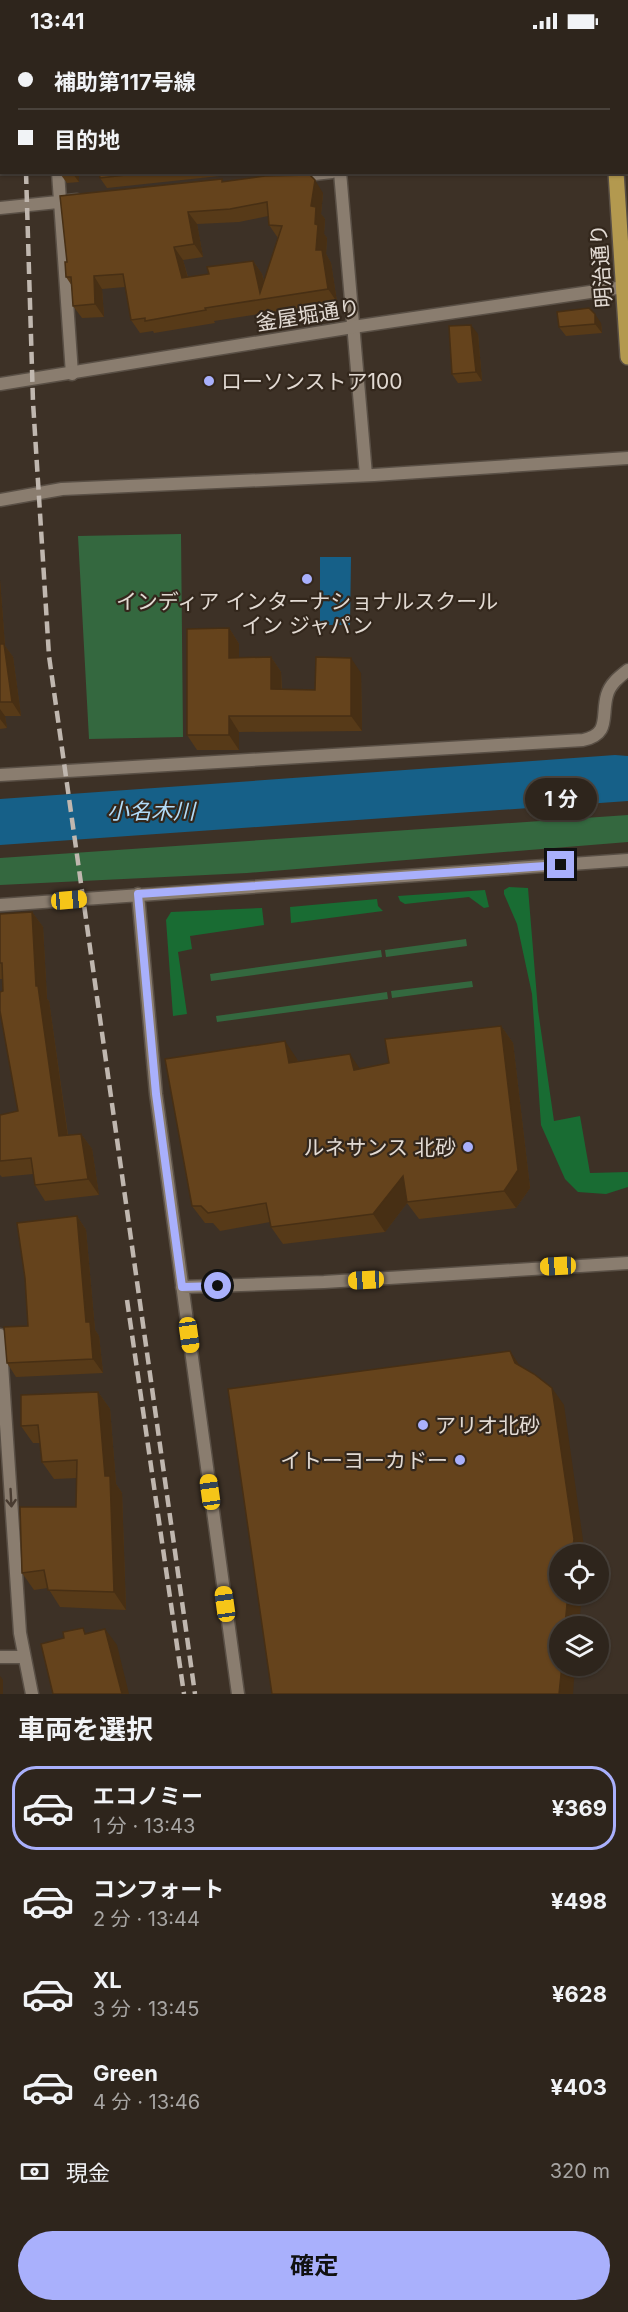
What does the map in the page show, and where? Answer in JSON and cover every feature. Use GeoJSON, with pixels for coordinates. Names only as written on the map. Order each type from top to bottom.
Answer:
{"type":"FeatureCollection","features":[{"type":"Feature","properties":{"kind":"main road","name":"明治通り"},"geometry":{"type":"LineString","coordinates":[[616,174],[626,284],[628,357]]}},
{"type":"Feature","properties":{"kind":"street"},"geometry":{"type":"LineString","coordinates":[[58,174],[72,374]]}},
{"type":"Feature","properties":{"kind":"street"},"geometry":{"type":"LineString","coordinates":[[273,179],[315,174]]}},
{"type":"Feature","properties":{"kind":"street"},"geometry":{"type":"LineString","coordinates":[[340,174],[366,475]]}},
{"type":"Feature","properties":{"kind":"street"},"geometry":{"type":"LineString","coordinates":[[0,208],[95,198]]}},
{"type":"Feature","properties":{"kind":"street","name":"釜屋堀通り"},"geometry":{"type":"LineString","coordinates":[[0,384],[626,284]]}},
{"type":"Feature","properties":{"kind":"street"},"geometry":{"type":"LineString","coordinates":[[0,500],[62,489],[366,475],[628,458]]}},
{"type":"Feature","properties":{"kind":"street"},"geometry":{"type":"LineString","coordinates":[[0,775],[584,740],[595,737],[602,729],[607,694],[612,684],[628,670]]}},
{"type":"Feature","properties":{"kind":"street"},"geometry":{"type":"LineString","coordinates":[[0,905],[628,861]]}},
{"type":"Feature","properties":{"kind":"street"},"geometry":{"type":"LineString","coordinates":[[138,894],[156,1094],[238,1694]]}},
{"type":"Feature","properties":{"kind":"street"},"geometry":{"type":"LineString","coordinates":[[182,1287],[360,1280],[628,1263]]}},
{"type":"Feature","properties":{"kind":"street"},"geometry":{"type":"LineString","coordinates":[[0,1335],[23,1657],[32,1694]]}},
{"type":"Feature","properties":{"kind":"street"},"geometry":{"type":"LineString","coordinates":[[0,1657],[23,1657]]}},
{"type":"Feature","properties":{"kind":"green space"},"geometry":{"type":"Polygon","coordinates":[[[181,534],[183,737],[89,739],[78,536],[181,534]]]}},
{"type":"Feature","properties":{"kind":"green space"},"geometry":{"type":"Polygon","coordinates":[[[628,815],[628,842],[247,873],[0,885],[0,858],[628,815]]]}},
{"type":"Feature","properties":{"kind":"green space"},"geometry":{"type":"Polygon","coordinates":[[[509,887],[528,888],[538,1010],[554,1121],[580,1116],[590,1173],[628,1172],[628,1187],[606,1194],[578,1192],[565,1179],[541,1125],[532,994],[517,924],[504,894],[504,890],[509,887]]]}},
{"type":"Feature","properties":{"kind":"green space"},"geometry":{"type":"Polygon","coordinates":[[[485,890],[489,907],[484,908],[469,897],[405,904],[398,896],[485,890]]]}},
{"type":"Feature","properties":{"kind":"green space"},"geometry":{"type":"Polygon","coordinates":[[[377,899],[378,906],[383,911],[291,923],[290,907],[377,899]]]}},
{"type":"Feature","properties":{"kind":"green space"},"geometry":{"type":"Polygon","coordinates":[[[262,908],[264,925],[190,936],[192,949],[178,952],[187,1014],[173,1016],[166,920],[171,912],[262,908]]]}},
{"type":"Feature","properties":{"kind":"green space"},"geometry":{"type":"Polygon","coordinates":[[[466,939],[467,946],[386,957],[385,950],[466,939]]]}},
{"type":"Feature","properties":{"kind":"green space"},"geometry":{"type":"Polygon","coordinates":[[[381,950],[382,957],[211,981],[210,974],[381,950]]]}},
{"type":"Feature","properties":{"kind":"green space"},"geometry":{"type":"Polygon","coordinates":[[[472,981],[473,987],[392,998],[391,991],[472,981]]]}},
{"type":"Feature","properties":{"kind":"green space"},"geometry":{"type":"Polygon","coordinates":[[[387,992],[388,999],[217,1022],[216,1016],[387,992]]]}},
{"type":"Feature","properties":{"kind":"water"},"geometry":{"type":"Polygon","coordinates":[[[320,557],[351,557],[350,625],[320,625],[320,557]]]}},
{"type":"Feature","properties":{"kind":"water","name":"小名木川"},"geometry":{"type":"Polygon","coordinates":[[[615,755],[628,756],[628,801],[0,845],[0,799],[615,755]]]}},
{"type":"Feature","properties":{"kind":"building"},"geometry":{"type":"Polygon","coordinates":[[[99,174],[135,174],[100,178],[99,174]]]}},
{"type":"Feature","properties":{"kind":"building"},"geometry":{"type":"Polygon","coordinates":[[[310,175],[315,180],[311,206],[316,207],[315,224],[318,225],[316,250],[322,250],[328,289],[205,308],[206,310],[145,321],[145,318],[131,320],[123,274],[94,276],[95,304],[73,306],[71,277],[66,277],[65,262],[67,262],[60,196],[265,176],[310,175]],[[267,202],[230,209],[188,212],[194,244],[174,247],[182,278],[209,274],[207,267],[253,261],[260,293],[282,226],[269,225],[267,202]]]}},
{"type":"Feature","properties":{"kind":"building"},"geometry":{"type":"Polygon","coordinates":[[[589,308],[595,314],[595,324],[559,327],[557,312],[589,308]]]}},
{"type":"Feature","properties":{"kind":"building"},"geometry":{"type":"Polygon","coordinates":[[[471,325],[476,372],[452,374],[449,326],[471,325]]]}},
{"type":"Feature","properties":{"kind":"building"},"geometry":{"type":"Polygon","coordinates":[[[229,628],[229,658],[271,657],[271,689],[315,690],[316,657],[351,658],[351,716],[229,716],[229,735],[187,735],[187,629],[229,628]]]}},
{"type":"Feature","properties":{"kind":"building"},"geometry":{"type":"Polygon","coordinates":[[[0,644],[4,644],[12,702],[0,702],[0,644]]]}},
{"type":"Feature","properties":{"kind":"building"},"geometry":{"type":"Polygon","coordinates":[[[32,912],[36,986],[38,986],[59,1136],[81,1134],[88,1179],[35,1185],[31,1158],[0,1161],[0,1115],[18,1111],[0,1011],[0,992],[3,991],[2,963],[0,963],[0,914],[32,912]]]}},
{"type":"Feature","properties":{"kind":"building"},"geometry":{"type":"Polygon","coordinates":[[[501,1026],[518,1170],[504,1191],[407,1202],[403,1176],[373,1214],[271,1227],[266,1203],[208,1213],[201,1206],[192,1206],[165,1059],[285,1041],[289,1063],[350,1054],[354,1070],[389,1063],[385,1039],[501,1026]]]}},
{"type":"Feature","properties":{"kind":"building"},"geometry":{"type":"Polygon","coordinates":[[[77,1216],[86,1322],[90,1322],[93,1359],[7,1363],[4,1327],[28,1326],[25,1278],[17,1223],[77,1216]]]}},
{"type":"Feature","properties":{"kind":"building","name":"アリオ北砂"},"geometry":{"type":"Polygon","coordinates":[[[510,1351],[515,1363],[552,1388],[574,1539],[573,1544],[549,1544],[549,1604],[567,1604],[566,1616],[549,1616],[549,1676],[561,1676],[559,1694],[272,1694],[228,1389],[510,1351]]]}},
{"type":"Feature","properties":{"kind":"building"},"geometry":{"type":"Polygon","coordinates":[[[98,1392],[105,1476],[110,1476],[114,1592],[48,1590],[44,1570],[22,1573],[20,1507],[76,1507],[77,1460],[42,1462],[38,1425],[21,1426],[21,1395],[98,1392]]]}},
{"type":"Feature","properties":{"kind":"building"},"geometry":{"type":"Polygon","coordinates":[[[83,1628],[85,1634],[105,1629],[122,1694],[53,1694],[41,1644],[64,1638],[63,1632],[83,1628]]]}},
{"type":"Feature","properties":{"kind":"railway"},"geometry":{"type":"LineString","coordinates":[[26,174],[33,402],[49,656],[195,1694]]}},
{"type":"Feature","properties":{"kind":"railway"},"geometry":{"type":"LineString","coordinates":[[127,1300],[184,1694]]}},
{"type":"Feature","properties":{"kind":"place","name":"ローソンストア100"},"geometry":{"type":"Point","coordinates":[209,381]}},
{"type":"Feature","properties":{"kind":"place","name":"インディア インターナショナルスクール イン ジャパン"},"geometry":{"type":"Point","coordinates":[307,579]}},
{"type":"Feature","properties":{"kind":"place","name":"ルネサンス 北砂"},"geometry":{"type":"Point","coordinates":[468,1147]}},
{"type":"Feature","properties":{"kind":"place","name":"アリオ北砂"},"geometry":{"type":"Point","coordinates":[423,1425]}},
{"type":"Feature","properties":{"kind":"place","name":"イトーヨーカドー"},"geometry":{"type":"Point","coordinates":[460,1460]}},
{"type":"Feature","properties":{"kind":"route"},"geometry":{"type":"LineString","coordinates":[[218,1286],[182,1287],[156,1094],[138,894],[561,865]]}}]}
